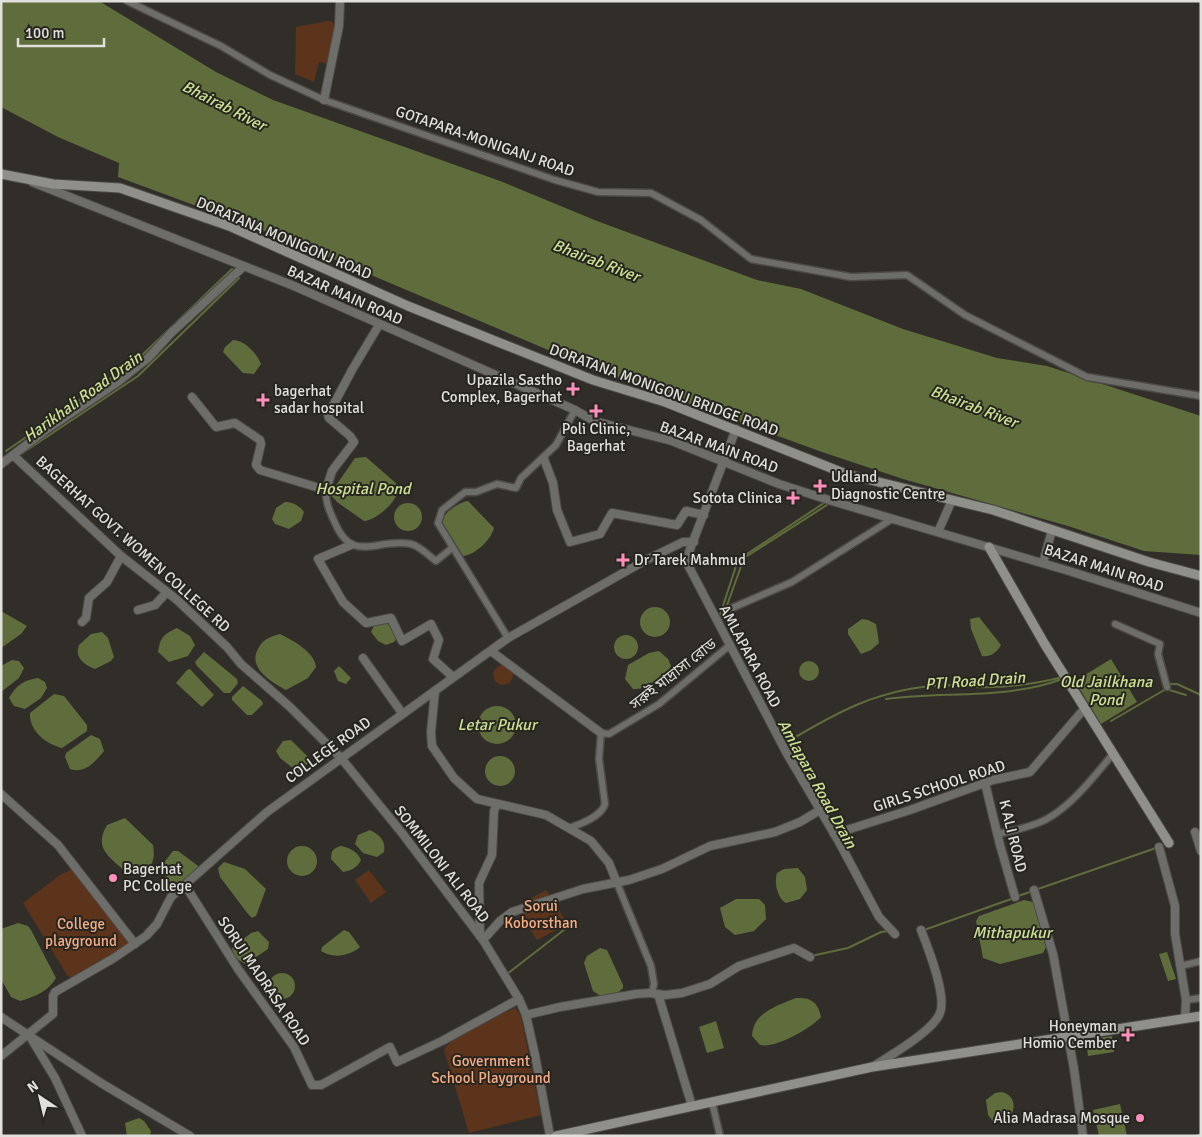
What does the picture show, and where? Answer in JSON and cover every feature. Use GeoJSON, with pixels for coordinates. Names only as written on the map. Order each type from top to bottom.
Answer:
{"type":"FeatureCollection","features":[{"type":"Feature","properties":{"kind":"main road","name":"DORATANA MONIGONJ ROAD"},"geometry":{"type":"LineString","coordinates":[[1,174],[31,181],[120,188],[229,226],[408,306]]}},
{"type":"Feature","properties":{"kind":"main road","name":"DORATANA MONIGONJ BRIDGE ROAD"},"geometry":{"type":"LineString","coordinates":[[408,306],[593,380],[666,402],[846,474],[993,510],[1149,562],[1201,576]]}},
{"type":"Feature","properties":{"kind":"main road"},"geometry":{"type":"LineString","coordinates":[[989,547],[1009,585],[1084,709],[1169,844]]}},
{"type":"Feature","properties":{"kind":"main road"},"geometry":{"type":"LineString","coordinates":[[556,1136],[872,1067],[1201,1016]]}},
{"type":"Feature","properties":{"kind":"street","name":"GOTAPARA-MONIGANJ ROAD"},"geometry":{"type":"LineString","coordinates":[[127,1],[221,46],[270,75],[324,100],[389,121],[476,154],[598,192],[651,194],[701,220],[751,259],[851,277],[907,275],[966,315],[1087,377],[1201,396]]}},
{"type":"Feature","properties":{"kind":"street"},"geometry":{"type":"LineString","coordinates":[[324,100],[339,26],[340,1]]}},
{"type":"Feature","properties":{"kind":"street","name":"BAZAR MAIN ROAD"},"geometry":{"type":"LineString","coordinates":[[31,181],[294,286],[575,410],[594,421],[672,441],[721,462],[795,489],[1201,612]]}},
{"type":"Feature","properties":{"kind":"street"},"geometry":{"type":"LineString","coordinates":[[1,464],[46,430],[118,382],[148,358],[172,332],[244,267]]}},
{"type":"Feature","properties":{"kind":"street"},"geometry":{"type":"LineString","coordinates":[[351,545],[339,532],[325,499],[332,472],[354,442],[350,436],[329,418],[328,414],[379,325]]}},
{"type":"Feature","properties":{"kind":"street"},"geometry":{"type":"LineString","coordinates":[[192,397],[216,427],[235,423],[260,440],[261,444],[256,465],[260,470],[326,490]]}},
{"type":"Feature","properties":{"kind":"street"},"geometry":{"type":"LineString","coordinates":[[508,638],[438,523],[442,510],[466,492],[476,492],[497,484],[516,488],[521,478],[556,446],[575,410]]}},
{"type":"Feature","properties":{"kind":"street","name":"AMLAPARA ROAD"},"geometry":{"type":"LineString","coordinates":[[736,429],[721,462],[687,560],[690,571],[782,746],[834,834],[879,917],[895,934]]}},
{"type":"Feature","properties":{"kind":"street","name":"BAGERHAT GOVT. WOMEN COLLEGE RD"},"geometry":{"type":"LineString","coordinates":[[14,456],[121,556],[167,592],[227,647],[241,664],[290,707],[341,758]]}},
{"type":"Feature","properties":{"kind":"street"},"geometry":{"type":"LineString","coordinates":[[544,459],[552,483],[557,510],[570,542],[600,534],[612,513],[677,525],[686,511],[704,515]]}},
{"type":"Feature","properties":{"kind":"street"},"geometry":{"type":"LineString","coordinates":[[938,532],[952,500]]}},
{"type":"Feature","properties":{"kind":"street"},"geometry":{"type":"LineString","coordinates":[[725,611],[792,582],[892,519]]}},
{"type":"Feature","properties":{"kind":"street"},"geometry":{"type":"LineString","coordinates":[[1043,563],[1052,530]]}},
{"type":"Feature","properties":{"kind":"street"},"geometry":{"type":"LineString","coordinates":[[452,548],[436,561],[415,545],[391,542],[369,547],[351,545],[318,559],[343,602],[366,623],[391,618],[402,641],[431,624],[439,640],[433,659],[453,677]]}},
{"type":"Feature","properties":{"kind":"street","name":"COLLEGE ROAD"},"geometry":{"type":"LineString","coordinates":[[1,1056],[53,1014],[53,996],[58,990],[114,958],[150,932],[171,897],[267,812],[508,638],[646,560],[683,542],[694,542]]}},
{"type":"Feature","properties":{"kind":"street"},"geometry":{"type":"LineString","coordinates":[[82,622],[86,618],[89,598],[107,582],[121,556]]}},
{"type":"Feature","properties":{"kind":"street"},"geometry":{"type":"LineString","coordinates":[[138,610],[155,605],[167,592]]}},
{"type":"Feature","properties":{"kind":"street"},"geometry":{"type":"LineString","coordinates":[[1115,624],[1160,644],[1158,654],[1166,686]]}},
{"type":"Feature","properties":{"kind":"street","name":"সরুই মাদ্রাসা রোড"},"geometry":{"type":"LineString","coordinates":[[601,732],[609,734],[658,704],[730,645]]}},
{"type":"Feature","properties":{"kind":"street"},"geometry":{"type":"LineString","coordinates":[[491,651],[601,732],[599,759],[606,804],[604,808],[584,823],[569,828]]}},
{"type":"Feature","properties":{"kind":"street"},"geometry":{"type":"LineString","coordinates":[[363,658],[402,713]]}},
{"type":"Feature","properties":{"kind":"street"},"geometry":{"type":"LineString","coordinates":[[435,691],[431,732],[432,746],[454,778],[477,799],[546,815],[591,840],[601,850],[617,883],[653,975],[655,994],[692,1106]]}},
{"type":"Feature","properties":{"kind":"street","name":"GIRLS SCHOOL ROAD"},"geometry":{"type":"LineString","coordinates":[[834,834],[910,810],[985,783],[1030,772],[1084,709]]}},
{"type":"Feature","properties":{"kind":"street"},"geometry":{"type":"LineString","coordinates":[[997,834],[1028,827],[1046,819],[1076,794],[1113,754]]}},
{"type":"Feature","properties":{"kind":"street","name":"SOMMILONI ALI ROAD"},"geometry":{"type":"LineString","coordinates":[[341,758],[402,833],[482,938],[519,999],[526,1015],[550,1136]]}},
{"type":"Feature","properties":{"kind":"street","name":"K ALI ROAD"},"geometry":{"type":"LineString","coordinates":[[985,783],[1015,897]]}},
{"type":"Feature","properties":{"kind":"street"},"geometry":{"type":"LineString","coordinates":[[1,794],[58,845],[135,944]]}},
{"type":"Feature","properties":{"kind":"street"},"geometry":{"type":"LineString","coordinates":[[482,938],[479,883],[492,855],[494,811],[497,804]]}},
{"type":"Feature","properties":{"kind":"street"},"geometry":{"type":"LineString","coordinates":[[482,938],[512,912],[583,889],[617,883],[662,869],[710,846],[775,832],[800,822],[820,810]]}},
{"type":"Feature","properties":{"kind":"street"},"geometry":{"type":"LineString","coordinates":[[1195,832],[1201,851]]}},
{"type":"Feature","properties":{"kind":"street"},"geometry":{"type":"LineString","coordinates":[[1159,847],[1175,906],[1174,934],[1186,1000],[1185,1019]]}},
{"type":"Feature","properties":{"kind":"street","name":"SORUI MADRASA ROAD"},"geometry":{"type":"LineString","coordinates":[[185,885],[238,969],[294,1047],[312,1085],[321,1084],[390,1047],[397,1062],[442,1041],[519,999]]}},
{"type":"Feature","properties":{"kind":"street"},"geometry":{"type":"LineString","coordinates":[[1034,890],[1053,954],[1084,1136]]}},
{"type":"Feature","properties":{"kind":"street"},"geometry":{"type":"LineString","coordinates":[[872,1067],[932,1025],[940,1013],[939,990],[921,930]]}},
{"type":"Feature","properties":{"kind":"street"},"geometry":{"type":"LineString","coordinates":[[526,1015],[636,994],[682,993],[710,984],[739,966],[794,948],[810,957]]}},
{"type":"Feature","properties":{"kind":"street"},"geometry":{"type":"LineString","coordinates":[[1180,966],[1201,961]]}},
{"type":"Feature","properties":{"kind":"street"},"geometry":{"type":"LineString","coordinates":[[1186,1000],[1201,998]]}},
{"type":"Feature","properties":{"kind":"street"},"geometry":{"type":"LineString","coordinates":[[1,1017],[101,1083],[190,1136]]}},
{"type":"Feature","properties":{"kind":"street"},"geometry":{"type":"LineString","coordinates":[[28,1034],[55,1078],[82,1136]]}},
{"type":"Feature","properties":{"kind":"street"},"geometry":{"type":"LineString","coordinates":[[712,1102],[720,1136]]}},
{"type":"Feature","properties":{"kind":"green space"},"geometry":{"type":"Polygon","coordinates":[[[327,21],[333,22],[334,25],[328,64],[319,62],[314,82],[295,74],[296,27],[327,21]]]}},
{"type":"Feature","properties":{"kind":"green space"},"geometry":{"type":"Polygon","coordinates":[[[503,665],[510,668],[513,675],[510,682],[503,685],[496,682],[493,675],[496,668],[503,665]]]}},
{"type":"Feature","properties":{"kind":"green space","name":"College playground"},"geometry":{"type":"Polygon","coordinates":[[[74,868],[129,941],[130,946],[73,979],[67,975],[23,903],[60,875],[74,868]]]}},
{"type":"Feature","properties":{"kind":"green space"},"geometry":{"type":"Polygon","coordinates":[[[369,870],[386,892],[371,903],[355,880],[369,870]]]}},
{"type":"Feature","properties":{"kind":"green space","name":"Sorui Koborsthan"},"geometry":{"type":"Polygon","coordinates":[[[546,890],[568,924],[537,940],[515,907],[546,890]]]}},
{"type":"Feature","properties":{"kind":"green space","name":"Government School Playground"},"geometry":{"type":"Polygon","coordinates":[[[515,1008],[521,1016],[541,1115],[469,1133],[444,1050],[449,1043],[466,1031],[515,1008]]]}},
{"type":"Feature","properties":{"kind":"water","name":"Bhairab River"},"geometry":{"type":"Polygon","coordinates":[[[1,1],[99,1],[216,72],[273,100],[500,181],[597,221],[757,280],[801,289],[903,329],[997,358],[1047,366],[1201,416],[1201,555],[1144,551],[1068,526],[903,479],[822,452],[586,366],[286,239],[118,177],[119,163],[58,137],[1,107],[1,1]]]}},
{"type":"Feature","properties":{"kind":"water"},"geometry":{"type":"Polygon","coordinates":[[[233,340],[246,345],[259,360],[261,364],[254,374],[243,373],[223,352],[225,347],[233,340]]]}},
{"type":"Feature","properties":{"kind":"water","name":"Hospital Pond"},"geometry":{"type":"Polygon","coordinates":[[[366,457],[398,485],[398,490],[387,508],[375,517],[364,521],[337,502],[330,494],[355,458],[366,457]]]}},
{"type":"Feature","properties":{"kind":"water"},"geometry":{"type":"Polygon","coordinates":[[[468,501],[494,528],[490,537],[482,546],[472,553],[463,556],[441,521],[452,508],[468,501]]]}},
{"type":"Feature","properties":{"kind":"water"},"geometry":{"type":"Polygon","coordinates":[[[285,502],[291,502],[304,512],[301,521],[289,529],[275,524],[272,519],[276,508],[285,502]]]}},
{"type":"Feature","properties":{"kind":"water"},"geometry":{"type":"Polygon","coordinates":[[[408,503],[418,507],[422,517],[418,527],[408,531],[398,527],[394,517],[398,507],[408,503]]]}},
{"type":"Feature","properties":{"kind":"water"},"geometry":{"type":"Polygon","coordinates":[[[655,607],[666,611],[670,622],[666,633],[655,637],[644,633],[640,622],[644,611],[655,607]]]}},
{"type":"Feature","properties":{"kind":"water"},"geometry":{"type":"Polygon","coordinates":[[[1,611],[27,626],[21,634],[1,648],[1,611]]]}},
{"type":"Feature","properties":{"kind":"water"},"geometry":{"type":"Polygon","coordinates":[[[979,617],[1001,645],[996,652],[988,656],[982,656],[971,629],[970,619],[979,617]]]}},
{"type":"Feature","properties":{"kind":"water"},"geometry":{"type":"Polygon","coordinates":[[[862,619],[876,624],[879,643],[871,650],[861,654],[848,634],[848,629],[862,619]]]}},
{"type":"Feature","properties":{"kind":"water"},"geometry":{"type":"Polygon","coordinates":[[[384,622],[393,627],[397,638],[394,642],[386,645],[378,641],[371,632],[375,624],[384,622]]]}},
{"type":"Feature","properties":{"kind":"water"},"geometry":{"type":"Polygon","coordinates":[[[177,628],[190,636],[195,645],[188,656],[169,662],[158,652],[159,647],[161,639],[177,628]]]}},
{"type":"Feature","properties":{"kind":"water"},"geometry":{"type":"Polygon","coordinates":[[[102,632],[108,638],[114,657],[111,661],[95,669],[81,660],[78,649],[79,645],[91,634],[102,632]]]}},
{"type":"Feature","properties":{"kind":"water"},"geometry":{"type":"Polygon","coordinates":[[[280,634],[296,643],[312,656],[316,667],[308,678],[286,690],[263,674],[256,662],[258,649],[262,643],[270,637],[280,634]]]}},
{"type":"Feature","properties":{"kind":"water"},"geometry":{"type":"Polygon","coordinates":[[[626,635],[635,638],[638,647],[635,656],[626,659],[617,656],[614,647],[617,638],[626,635]]]}},
{"type":"Feature","properties":{"kind":"water"},"geometry":{"type":"Polygon","coordinates":[[[659,651],[668,659],[671,666],[668,671],[660,680],[650,686],[633,689],[625,679],[628,665],[649,653],[659,651]]]}},
{"type":"Feature","properties":{"kind":"water"},"geometry":{"type":"Polygon","coordinates":[[[204,652],[237,679],[238,683],[230,693],[224,693],[197,666],[195,662],[204,652]]]}},
{"type":"Feature","properties":{"kind":"water","name":"Old Jailkhana Pond"},"geometry":{"type":"Polygon","coordinates":[[[1111,659],[1137,702],[1101,724],[1075,681],[1111,659]]]}},
{"type":"Feature","properties":{"kind":"water"},"geometry":{"type":"Polygon","coordinates":[[[12,660],[19,661],[24,668],[19,678],[1,692],[1,666],[12,660]]]}},
{"type":"Feature","properties":{"kind":"water"},"geometry":{"type":"Polygon","coordinates":[[[809,661],[816,664],[819,671],[816,678],[809,681],[802,678],[799,671],[802,664],[809,661]]]}},
{"type":"Feature","properties":{"kind":"water"},"geometry":{"type":"Polygon","coordinates":[[[339,666],[351,678],[346,684],[338,681],[334,671],[339,666]]]}},
{"type":"Feature","properties":{"kind":"water"},"geometry":{"type":"Polygon","coordinates":[[[190,669],[214,695],[202,707],[176,683],[190,669]]]}},
{"type":"Feature","properties":{"kind":"water"},"geometry":{"type":"Polygon","coordinates":[[[38,678],[45,682],[47,688],[41,698],[25,709],[14,706],[9,698],[18,686],[38,678]]]}},
{"type":"Feature","properties":{"kind":"water"},"geometry":{"type":"Polygon","coordinates":[[[243,686],[262,701],[263,704],[252,715],[247,715],[232,700],[232,697],[243,686]]]}},
{"type":"Feature","properties":{"kind":"water"},"geometry":{"type":"Polygon","coordinates":[[[54,694],[64,696],[87,725],[87,731],[62,748],[40,736],[35,731],[30,720],[30,713],[54,694]]]}},
{"type":"Feature","properties":{"kind":"water","name":"Letar Pukur"},"geometry":{"type":"Polygon","coordinates":[[[497,706],[510,712],[516,725],[510,738],[497,744],[484,738],[478,725],[484,712],[497,706]]]}},
{"type":"Feature","properties":{"kind":"water"},"geometry":{"type":"Polygon","coordinates":[[[91,735],[100,739],[104,751],[89,766],[80,770],[70,769],[65,757],[66,753],[91,735]]]}},
{"type":"Feature","properties":{"kind":"water"},"geometry":{"type":"Polygon","coordinates":[[[291,740],[311,760],[299,773],[280,758],[276,751],[283,741],[291,740]]]}},
{"type":"Feature","properties":{"kind":"water"},"geometry":{"type":"Polygon","coordinates":[[[500,756],[511,760],[515,771],[511,782],[500,786],[489,782],[485,771],[489,760],[500,756]]]}},
{"type":"Feature","properties":{"kind":"water"},"geometry":{"type":"Polygon","coordinates":[[[125,818],[153,845],[152,864],[149,868],[140,872],[127,873],[105,852],[103,847],[103,833],[107,825],[125,818]]]}},
{"type":"Feature","properties":{"kind":"water"},"geometry":{"type":"Polygon","coordinates":[[[370,830],[379,836],[384,845],[384,852],[377,857],[363,853],[355,844],[358,835],[370,830]]]}},
{"type":"Feature","properties":{"kind":"water"},"geometry":{"type":"Polygon","coordinates":[[[302,846],[313,850],[317,861],[313,872],[302,876],[291,872],[287,861],[291,850],[302,846]]]}},
{"type":"Feature","properties":{"kind":"water"},"geometry":{"type":"Polygon","coordinates":[[[341,846],[353,850],[361,860],[354,868],[343,872],[331,859],[333,850],[341,846]]]}},
{"type":"Feature","properties":{"kind":"water"},"geometry":{"type":"Polygon","coordinates":[[[173,851],[178,851],[201,868],[180,886],[171,883],[162,871],[162,865],[173,851]]]}},
{"type":"Feature","properties":{"kind":"water"},"geometry":{"type":"Polygon","coordinates":[[[224,862],[245,869],[266,889],[256,916],[252,918],[248,914],[220,877],[218,868],[224,862]]]}},
{"type":"Feature","properties":{"kind":"water"},"geometry":{"type":"Polygon","coordinates":[[[798,868],[805,877],[807,890],[800,899],[786,903],[780,897],[777,889],[777,873],[784,869],[798,868]]]}},
{"type":"Feature","properties":{"kind":"water"},"geometry":{"type":"Polygon","coordinates":[[[736,899],[759,899],[765,905],[766,919],[754,931],[735,935],[725,927],[720,908],[736,899]]]}},
{"type":"Feature","properties":{"kind":"water","name":"Mithapukur"},"geometry":{"type":"Polygon","coordinates":[[[1024,900],[1033,902],[1046,947],[1043,953],[1000,964],[983,958],[976,921],[979,916],[1024,900]]]}},
{"type":"Feature","properties":{"kind":"water"},"geometry":{"type":"Polygon","coordinates":[[[18,923],[28,926],[31,930],[56,978],[41,993],[20,1001],[11,997],[1,979],[1,929],[18,923]]]}},
{"type":"Feature","properties":{"kind":"water"},"geometry":{"type":"Polygon","coordinates":[[[344,930],[349,932],[360,947],[351,953],[336,956],[321,951],[322,947],[344,930]]]}},
{"type":"Feature","properties":{"kind":"water"},"geometry":{"type":"Polygon","coordinates":[[[258,931],[269,942],[268,949],[246,964],[236,958],[232,948],[251,933],[258,931]]]}},
{"type":"Feature","properties":{"kind":"water"},"geometry":{"type":"Polygon","coordinates":[[[600,948],[607,950],[623,985],[623,988],[614,996],[602,997],[593,991],[584,963],[587,956],[600,948]]]}},
{"type":"Feature","properties":{"kind":"water"},"geometry":{"type":"Polygon","coordinates":[[[1167,952],[1176,979],[1168,981],[1159,954],[1167,952]]]}},
{"type":"Feature","properties":{"kind":"water"},"geometry":{"type":"Polygon","coordinates":[[[282,973],[291,977],[295,986],[291,995],[282,999],[273,995],[269,986],[273,977],[282,973]]]}},
{"type":"Feature","properties":{"kind":"water"},"geometry":{"type":"Polygon","coordinates":[[[796,998],[806,998],[816,1004],[821,1017],[810,1027],[792,1037],[774,1044],[760,1045],[752,1036],[753,1028],[757,1021],[767,1011],[796,998]]]}},
{"type":"Feature","properties":{"kind":"water"},"geometry":{"type":"Polygon","coordinates":[[[716,1021],[724,1048],[707,1053],[699,1027],[716,1021]]]}},
{"type":"Feature","properties":{"kind":"water"},"geometry":{"type":"Polygon","coordinates":[[[1112,1036],[1114,1052],[1088,1056],[1086,1040],[1112,1036]]]}},
{"type":"Feature","properties":{"kind":"water"},"geometry":{"type":"Polygon","coordinates":[[[1002,1092],[1010,1096],[1014,1107],[1013,1111],[1009,1119],[994,1123],[988,1115],[986,1100],[995,1093],[1002,1092]]]}},
{"type":"Feature","properties":{"kind":"water"},"geometry":{"type":"Polygon","coordinates":[[[1120,1104],[1127,1136],[1099,1136],[1093,1110],[1120,1104]]]}},
{"type":"Feature","properties":{"kind":"water"},"geometry":{"type":"Polygon","coordinates":[[[139,1118],[144,1121],[151,1131],[150,1135],[127,1136],[125,1123],[139,1118]]]}},
{"type":"Feature","properties":{"kind":"waterway","name":"Harikhali Road Drain"},"geometry":{"type":"LineString","coordinates":[[6,451],[136,361],[232,269]]}},
{"type":"Feature","properties":{"kind":"waterway","name":"Harikhali Road Drain"},"geometry":{"type":"LineString","coordinates":[[18,456],[138,376],[239,278]]}},
{"type":"Feature","properties":{"kind":"waterway"},"geometry":{"type":"LineString","coordinates":[[746,430],[767,438]]}},
{"type":"Feature","properties":{"kind":"waterway","name":"Harikhali Road Drain"},"geometry":{"type":"LineString","coordinates":[[1,469],[14,459]]}},
{"type":"Feature","properties":{"kind":"waterway"},"geometry":{"type":"LineString","coordinates":[[57,501],[84,527]]}},
{"type":"Feature","properties":{"kind":"waterway","name":"Amlapara Road Drain"},"geometry":{"type":"LineString","coordinates":[[827,501],[988,548],[1063,677],[1031,684],[1008,686],[976,687],[945,685],[899,691],[840,712],[782,745],[718,621],[738,560],[827,501]]}},
{"type":"Feature","properties":{"kind":"waterway"},"geometry":{"type":"LineString","coordinates":[[726,608],[744,558],[830,503]]}},
{"type":"Feature","properties":{"kind":"waterway"},"geometry":{"type":"LineString","coordinates":[[721,621],[725,612]]}},
{"type":"Feature","properties":{"kind":"waterway","name":"PTI Road Drain"},"geometry":{"type":"LineString","coordinates":[[886,699],[1019,690],[1041,686],[1062,679]]}},
{"type":"Feature","properties":{"kind":"waterway"},"geometry":{"type":"LineString","coordinates":[[1168,684],[1177,684],[1201,695]]}},
{"type":"Feature","properties":{"kind":"waterway"},"geometry":{"type":"LineString","coordinates":[[1111,721],[1166,689],[1186,695]]}},
{"type":"Feature","properties":{"kind":"waterway"},"geometry":{"type":"LineString","coordinates":[[1035,890],[1156,848]]}},
{"type":"Feature","properties":{"kind":"waterway"},"geometry":{"type":"LineString","coordinates":[[1018,896],[1033,891]]}},
{"type":"Feature","properties":{"kind":"waterway"},"geometry":{"type":"LineString","coordinates":[[924,930],[1014,898]]}},
{"type":"Feature","properties":{"kind":"waterway"},"geometry":{"type":"LineString","coordinates":[[507,974],[569,926]]}},
{"type":"Feature","properties":{"kind":"waterway"},"geometry":{"type":"LineString","coordinates":[[811,956],[848,948],[881,932],[889,931]]}},
{"type":"Feature","properties":{"kind":"waterway"},"geometry":{"type":"LineString","coordinates":[[1195,1136],[1201,1134]]}},
{"type":"Feature","properties":{"kind":"place","name":"Upazila Sastho Complex, Bagerhat"},"geometry":{"type":"Point","coordinates":[573,389]}},
{"type":"Feature","properties":{"kind":"place","name":"bagerhat sadar hospital"},"geometry":{"type":"Point","coordinates":[263,400]}},
{"type":"Feature","properties":{"kind":"place","name":"Poli Clinic, Bagerhat"},"geometry":{"type":"Point","coordinates":[596,411]}},
{"type":"Feature","properties":{"kind":"place","name":"Udland Diagnostic Centre"},"geometry":{"type":"Point","coordinates":[820,486]}},
{"type":"Feature","properties":{"kind":"place","name":"Sotota Clinica"},"geometry":{"type":"Point","coordinates":[793,498]}},
{"type":"Feature","properties":{"kind":"place","name":"Dr Tarek Mahmud"},"geometry":{"type":"Point","coordinates":[623,560]}},
{"type":"Feature","properties":{"kind":"place","name":"Bagerhat PC College"},"geometry":{"type":"Point","coordinates":[113,878]}},
{"type":"Feature","properties":{"kind":"place","name":"Honeyman Homio Cember"},"geometry":{"type":"Point","coordinates":[1128,1035]}},
{"type":"Feature","properties":{"kind":"place","name":"Alia Madrasa Mosque"},"geometry":{"type":"Point","coordinates":[1140,1118]}}]}
